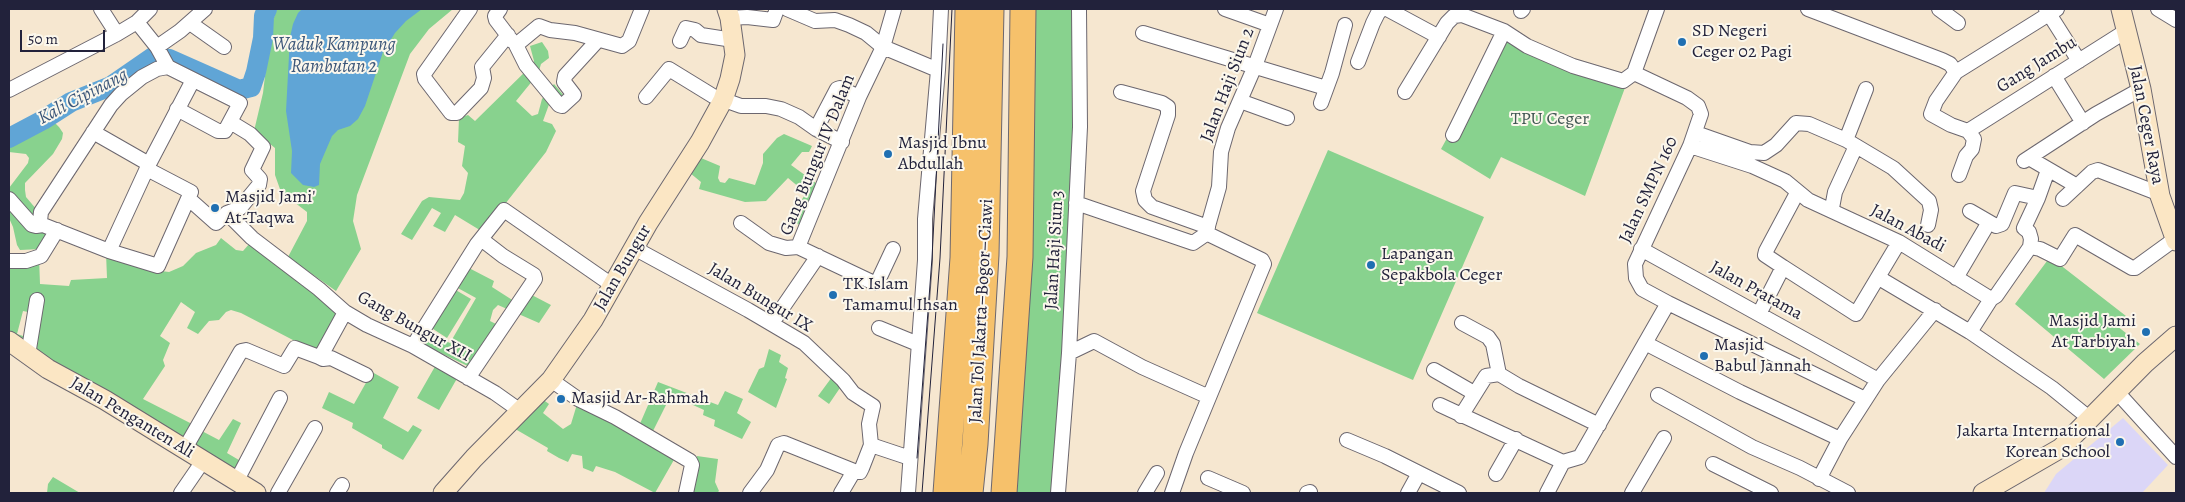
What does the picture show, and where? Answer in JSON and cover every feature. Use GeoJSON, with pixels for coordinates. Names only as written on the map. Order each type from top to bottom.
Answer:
{"type":"FeatureCollection","features":[{"type":"Feature","properties":{"kind":"highway"},"geometry":{"type":"LineString","coordinates":[[946,493],[963,258],[968,9]]}},
{"type":"Feature","properties":{"kind":"highway","name":"Jalan Tol Jakarta–Bogor–Ciawi"},"geometry":{"type":"LineString","coordinates":[[970,493],[975,444],[986,255],[991,9]]}},
{"type":"Feature","properties":{"kind":"highway","name":"Jalan Tol Jakarta–Bogor–Ciawi"},"geometry":{"type":"LineString","coordinates":[[1004,493],[1020,257],[1024,9]]}},
{"type":"Feature","properties":{"kind":"street"},"geometry":{"type":"LineString","coordinates":[[101,9],[117,34]]}},
{"type":"Feature","properties":{"kind":"street"},"geometry":{"type":"LineString","coordinates":[[9,90],[117,34],[136,22],[150,9]]}},
{"type":"Feature","properties":{"kind":"street"},"geometry":{"type":"LineString","coordinates":[[43,225],[39,218],[41,212],[93,132],[121,94],[161,59],[190,23],[205,9]]}},
{"type":"Feature","properties":{"kind":"street"},"geometry":{"type":"LineString","coordinates":[[470,9],[424,74],[425,79],[451,113],[457,113],[481,88],[484,78],[482,67],[512,40],[539,26],[562,33],[575,33],[617,45],[626,44],[642,9]]}},
{"type":"Feature","properties":{"kind":"street"},"geometry":{"type":"LineString","coordinates":[[729,14],[747,18],[773,20],[777,9]]}},
{"type":"Feature","properties":{"kind":"street"},"geometry":{"type":"LineString","coordinates":[[787,9],[815,20],[835,20],[849,25],[866,33],[883,47],[938,70]]}},
{"type":"Feature","properties":{"kind":"street","name":"Gang Bungur IV Dalam"},"geometry":{"type":"LineString","coordinates":[[892,249],[876,283],[798,247],[859,97],[883,47],[894,9]]}},
{"type":"Feature","properties":{"kind":"street"},"geometry":{"type":"LineString","coordinates":[[908,493],[925,260],[925,219],[938,70],[941,9]]}},
{"type":"Feature","properties":{"kind":"street","name":"Jalan Haji Siun 3"},"geometry":{"type":"LineString","coordinates":[[1058,493],[1069,353],[1080,127],[1080,9]]}},
{"type":"Feature","properties":{"kind":"street"},"geometry":{"type":"LineString","coordinates":[[1225,9],[1270,25]]}},
{"type":"Feature","properties":{"kind":"street","name":"Jalan Haji Siun 2"},"geometry":{"type":"LineString","coordinates":[[1207,230],[1219,187],[1221,152],[1228,128],[1255,66],[1276,9]]}},
{"type":"Feature","properties":{"kind":"street"},"geometry":{"type":"LineString","coordinates":[[1358,62],[1373,23],[1382,9],[1387,9],[1438,37]]}},
{"type":"Feature","properties":{"kind":"street"},"geometry":{"type":"LineString","coordinates":[[1405,92],[1447,22],[1454,16],[1462,15],[1504,31],[1527,46],[1573,66],[1612,79],[1622,80],[1634,73],[1657,9]]}},
{"type":"Feature","properties":{"kind":"street"},"geometry":{"type":"LineString","coordinates":[[1808,9],[1942,60],[1950,64],[1956,72]]}},
{"type":"Feature","properties":{"kind":"street"},"geometry":{"type":"LineString","coordinates":[[1939,9],[1958,23]]}},
{"type":"Feature","properties":{"kind":"street","name":"Jalan Ceger Raya"},"geometry":{"type":"LineString","coordinates":[[2121,9],[2141,89],[2160,194],[2176,240]]}},
{"type":"Feature","properties":{"kind":"street"},"geometry":{"type":"LineString","coordinates":[[2158,9],[2176,20]]}},
{"type":"Feature","properties":{"kind":"street"},"geometry":{"type":"LineString","coordinates":[[496,10],[496,20],[512,40],[526,65],[559,105],[562,106],[574,94],[564,82],[564,78],[598,40]]}},
{"type":"Feature","properties":{"kind":"street"},"geometry":{"type":"LineString","coordinates":[[1959,175],[1966,156],[1972,149],[1974,139],[1968,131],[1950,125],[1931,114],[1936,101],[1956,72],[2051,10],[2079,61]]}},
{"type":"Feature","properties":{"kind":"street","name":"Jalan Bungur"},"geometry":{"type":"LineString","coordinates":[[443,493],[519,410],[551,380],[593,320],[634,248],[700,142],[723,100],[730,79],[734,55],[729,14]]}},
{"type":"Feature","properties":{"kind":"street"},"geometry":{"type":"LineString","coordinates":[[136,22],[161,59],[193,80],[240,102],[232,122],[225,131],[218,130],[176,109]]}},
{"type":"Feature","properties":{"kind":"street"},"geometry":{"type":"LineString","coordinates":[[190,23],[224,47]]}},
{"type":"Feature","properties":{"kind":"street"},"geometry":{"type":"LineString","coordinates":[[1321,103],[1345,25]]}},
{"type":"Feature","properties":{"kind":"street"},"geometry":{"type":"LineString","coordinates":[[680,40],[686,28],[696,30],[701,35],[733,40]]}},
{"type":"Feature","properties":{"kind":"street"},"geometry":{"type":"LineString","coordinates":[[1452,135],[1504,31]]}},
{"type":"Feature","properties":{"kind":"street","name":"Gang Jambu"},"geometry":{"type":"LineString","coordinates":[[1968,131],[2126,31]]}},
{"type":"Feature","properties":{"kind":"street"},"geometry":{"type":"LineString","coordinates":[[1143,33],[1326,88]]}},
{"type":"Feature","properties":{"kind":"street"},"geometry":{"type":"LineString","coordinates":[[646,97],[666,70],[668,70],[723,100],[741,106],[766,106],[781,109],[800,117],[816,129],[842,142]]}},
{"type":"Feature","properties":{"kind":"street","name":"Jalan SMPN 160"},"geometry":{"type":"LineString","coordinates":[[1634,73],[1687,98],[1698,106],[1700,114],[1693,140],[1635,264],[1636,278],[1642,289],[1865,399]]}},
{"type":"Feature","properties":{"kind":"street"},"geometry":{"type":"LineString","coordinates":[[2054,76],[2083,123]]}},
{"type":"Feature","properties":{"kind":"street"},"geometry":{"type":"LineString","coordinates":[[109,251],[176,109],[193,80]]}},
{"type":"Feature","properties":{"kind":"street"},"geometry":{"type":"LineString","coordinates":[[816,129],[837,89],[840,88],[859,97]]}},
{"type":"Feature","properties":{"kind":"street"},"geometry":{"type":"LineString","coordinates":[[1832,208],[1835,192],[1866,89]]}},
{"type":"Feature","properties":{"kind":"street"},"geometry":{"type":"LineString","coordinates":[[2077,186],[2027,160],[2083,123],[2141,89]]}},
{"type":"Feature","properties":{"kind":"street"},"geometry":{"type":"LineString","coordinates":[[1121,92],[1162,103],[1168,107],[1168,115],[1143,191],[1145,200],[1152,207],[1207,230],[1264,262],[1209,396],[1172,493]]}},
{"type":"Feature","properties":{"kind":"street"},"geometry":{"type":"LineString","coordinates":[[1240,101],[1287,118]]}},
{"type":"Feature","properties":{"kind":"street"},"geometry":{"type":"LineString","coordinates":[[189,199],[213,222],[220,221],[227,213],[240,208],[260,185],[260,179],[252,170],[263,147],[250,134],[232,122]]}},
{"type":"Feature","properties":{"kind":"street"},"geometry":{"type":"LineString","coordinates":[[1693,140],[1750,152],[1764,153],[1776,145],[1796,123],[1802,122],[1851,143],[1893,168],[1929,201],[1931,210],[1928,225]]}},
{"type":"Feature","properties":{"kind":"street"},"geometry":{"type":"LineString","coordinates":[[9,199],[32,225],[43,225],[109,251],[156,266],[159,265],[191,192],[189,189],[148,167],[93,132]]}},
{"type":"Feature","properties":{"kind":"street","name":"Jalan Abadi"},"geometry":{"type":"LineString","coordinates":[[1693,140],[1785,181],[1798,193],[1818,206],[1899,242],[1991,299]]}},
{"type":"Feature","properties":{"kind":"street"},"geometry":{"type":"LineString","coordinates":[[1970,332],[1991,299],[1994,298],[2030,247],[2031,239],[2029,232],[2024,228],[2048,170]]}},
{"type":"Feature","properties":{"kind":"street"},"geometry":{"type":"LineString","coordinates":[[2064,199],[2092,172],[2098,170],[2160,194]]}},
{"type":"Feature","properties":{"kind":"street"},"geometry":{"type":"LineString","coordinates":[[1798,193],[1766,251],[1766,255],[1856,314],[1899,242]]}},
{"type":"Feature","properties":{"kind":"street"},"geometry":{"type":"LineString","coordinates":[[1970,211],[1996,226],[2002,224],[2015,193],[2038,198]]}},
{"type":"Feature","properties":{"kind":"street"},"geometry":{"type":"LineString","coordinates":[[1076,202],[1193,242],[1207,230]]}},
{"type":"Feature","properties":{"kind":"street"},"geometry":{"type":"LineString","coordinates":[[414,346],[481,239],[504,210],[612,285]]}},
{"type":"Feature","properties":{"kind":"street","name":"Gang Bungur XII"},"geometry":{"type":"LineString","coordinates":[[227,213],[252,238],[319,289],[345,312],[367,325],[414,346],[519,410]]}},
{"type":"Feature","properties":{"kind":"street"},"geometry":{"type":"LineString","coordinates":[[1956,278],[1989,222]]}},
{"type":"Feature","properties":{"kind":"street"},"geometry":{"type":"LineString","coordinates":[[741,223],[769,243],[786,248],[798,247]]}},
{"type":"Feature","properties":{"kind":"street"},"geometry":{"type":"LineString","coordinates":[[9,261],[26,261],[41,256],[57,230]]}},
{"type":"Feature","properties":{"kind":"street"},"geometry":{"type":"LineString","coordinates":[[2030,247],[2040,249],[2060,259],[2076,235],[2135,268],[2176,240]]}},
{"type":"Feature","properties":{"kind":"street"},"geometry":{"type":"LineString","coordinates":[[468,378],[535,279],[534,275],[503,256],[481,239]]}},
{"type":"Feature","properties":{"kind":"street","name":"Jalan Bungur IX"},"geometry":{"type":"LineString","coordinates":[[634,248],[772,323],[804,344],[843,380],[853,393],[873,406],[869,424],[871,446]]}},
{"type":"Feature","properties":{"kind":"street","name":"Jalan Pratama"},"geometry":{"type":"LineString","coordinates":[[1641,249],[1878,380]]}},
{"type":"Feature","properties":{"kind":"street"},"geometry":{"type":"LineString","coordinates":[[772,323],[818,256]]}},
{"type":"Feature","properties":{"kind":"street"},"geometry":{"type":"LineString","coordinates":[[1759,314],[1782,267]]}},
{"type":"Feature","properties":{"kind":"street"},"geometry":{"type":"LineString","coordinates":[[1879,278],[1970,332],[2052,388],[2089,418]]}},
{"type":"Feature","properties":{"kind":"street"},"geometry":{"type":"LineString","coordinates":[[28,355],[37,300]]}},
{"type":"Feature","properties":{"kind":"street"},"geometry":{"type":"LineString","coordinates":[[1440,405],[1563,462],[1580,457],[1668,303]]}},
{"type":"Feature","properties":{"kind":"street"},"geometry":{"type":"LineString","coordinates":[[1819,479],[1840,439],[1878,380],[1935,310]]}},
{"type":"Feature","properties":{"kind":"street"},"geometry":{"type":"LineString","coordinates":[[319,357],[345,312]]}},
{"type":"Feature","properties":{"kind":"street"},"geometry":{"type":"LineString","coordinates":[[1462,323],[1490,340],[1496,352],[1499,374]]}},
{"type":"Feature","properties":{"kind":"street"},"geometry":{"type":"LineString","coordinates":[[879,328],[918,344]]}},
{"type":"Feature","properties":{"kind":"street"},"geometry":{"type":"LineString","coordinates":[[1983,493],[2061,448],[2145,363],[2176,336]]}},
{"type":"Feature","properties":{"kind":"street","name":"Jalan Penganten Ali"},"geometry":{"type":"LineString","coordinates":[[9,341],[48,369],[105,400],[256,493]]}},
{"type":"Feature","properties":{"kind":"street"},"geometry":{"type":"LineString","coordinates":[[1069,353],[1094,341],[1142,366],[1209,396]]}},
{"type":"Feature","properties":{"kind":"street"},"geometry":{"type":"LineString","coordinates":[[1645,343],[1740,392],[1840,439]]}},
{"type":"Feature","properties":{"kind":"street"},"geometry":{"type":"LineString","coordinates":[[184,450],[243,349],[284,366],[295,348],[323,359],[331,358],[366,375]]}},
{"type":"Feature","properties":{"kind":"street"},"geometry":{"type":"LineString","coordinates":[[1434,370],[1474,393]]}},
{"type":"Feature","properties":{"kind":"street"},"geometry":{"type":"LineString","coordinates":[[1461,416],[1486,376],[1499,374],[1519,386],[1599,425]]}},
{"type":"Feature","properties":{"kind":"street"},"geometry":{"type":"LineString","coordinates":[[551,380],[578,399],[615,417],[690,461],[692,465],[686,493]]}},
{"type":"Feature","properties":{"kind":"street"},"geometry":{"type":"LineString","coordinates":[[2117,392],[2176,457]]}},
{"type":"Feature","properties":{"kind":"street"},"geometry":{"type":"LineString","coordinates":[[1658,395],[1752,447],[1848,493]]}},
{"type":"Feature","properties":{"kind":"street"},"geometry":{"type":"LineString","coordinates":[[236,482],[280,398]]}},
{"type":"Feature","properties":{"kind":"street"},"geometry":{"type":"LineString","coordinates":[[278,493],[316,428]]}},
{"type":"Feature","properties":{"kind":"street"},"geometry":{"type":"LineString","coordinates":[[1632,493],[1664,438]]}},
{"type":"Feature","properties":{"kind":"street"},"geometry":{"type":"LineString","coordinates":[[1347,440],[1459,493]]}},
{"type":"Feature","properties":{"kind":"street"},"geometry":{"type":"LineString","coordinates":[[1496,474],[1516,440]]}},
{"type":"Feature","properties":{"kind":"street"},"geometry":{"type":"LineString","coordinates":[[750,493],[767,470],[778,445],[781,443],[854,472],[860,472],[871,446],[910,458]]}},
{"type":"Feature","properties":{"kind":"street"},"geometry":{"type":"LineString","coordinates":[[181,493],[203,461]]}},
{"type":"Feature","properties":{"kind":"street"},"geometry":{"type":"LineString","coordinates":[[1547,493],[1563,462]]}},
{"type":"Feature","properties":{"kind":"street"},"geometry":{"type":"LineString","coordinates":[[1713,464],[1771,493]]}},
{"type":"Feature","properties":{"kind":"street"},"geometry":{"type":"LineString","coordinates":[[841,493],[854,472]]}},
{"type":"Feature","properties":{"kind":"street"},"geometry":{"type":"LineString","coordinates":[[1145,493],[1157,473]]}},
{"type":"Feature","properties":{"kind":"street"},"geometry":{"type":"LineString","coordinates":[[1408,493],[1419,473]]}},
{"type":"Feature","properties":{"kind":"street"},"geometry":{"type":"LineString","coordinates":[[1208,478],[1243,493]]}},
{"type":"Feature","properties":{"kind":"shaded area","name":"Jakarta International Korean School"},"geometry":{"type":"Polygon","coordinates":[[[2123,418],[2168,465],[2142,493],[2044,493],[2056,474],[2123,418]]]}},
{"type":"Feature","properties":{"kind":"green space"},"geometry":{"type":"Polygon","coordinates":[[[277,9],[453,9],[429,29],[410,54],[357,195],[353,221],[361,249],[336,291],[288,257],[307,221],[307,212],[281,192],[275,175],[275,148],[254,131],[263,93],[271,25],[277,9]]]}},
{"type":"Feature","properties":{"kind":"green space"},"geometry":{"type":"Polygon","coordinates":[[[1023,9],[1078,9],[1071,318],[1057,493],[1004,493],[1023,9]]]}},
{"type":"Feature","properties":{"kind":"green space","name":"TPU Ceger"},"geometry":{"type":"Polygon","coordinates":[[[1502,39],[1584,75],[1626,85],[1585,196],[1501,157],[1490,179],[1441,149],[1502,39]]]}},
{"type":"Feature","properties":{"kind":"green space"},"geometry":{"type":"Polygon","coordinates":[[[542,42],[548,51],[549,58],[541,64],[538,74],[516,101],[532,116],[538,114],[542,99],[554,84],[565,97],[551,99],[543,121],[552,124],[556,131],[546,152],[483,232],[455,215],[445,232],[433,226],[441,213],[432,208],[412,240],[401,234],[422,201],[429,197],[460,200],[464,193],[468,173],[462,166],[465,146],[458,142],[459,118],[468,115],[475,121],[533,64],[530,46],[542,42]]]}},
{"type":"Feature","properties":{"kind":"green space"},"geometry":{"type":"Polygon","coordinates":[[[49,123],[56,124],[59,127],[63,133],[62,139],[53,154],[25,183],[26,197],[48,223],[46,239],[41,249],[20,250],[9,218],[9,188],[28,163],[29,158],[26,154],[9,152],[9,143],[49,123]]]}},
{"type":"Feature","properties":{"kind":"green space"},"geometry":{"type":"Polygon","coordinates":[[[784,134],[812,146],[809,152],[802,152],[791,165],[820,186],[802,226],[789,220],[806,193],[788,178],[766,201],[745,202],[699,189],[701,182],[690,173],[701,158],[720,166],[718,178],[720,182],[725,183],[729,178],[755,185],[763,163],[763,154],[777,138],[784,134]]]}},
{"type":"Feature","properties":{"kind":"green space","name":"Lapangan Sepakbola Ceger"},"geometry":{"type":"Polygon","coordinates":[[[1328,150],[1484,217],[1413,380],[1257,313],[1328,150]]]}},
{"type":"Feature","properties":{"kind":"green space"},"geometry":{"type":"Polygon","coordinates":[[[221,238],[236,250],[243,251],[250,243],[340,312],[316,352],[241,313],[231,310],[226,312],[219,320],[209,321],[198,334],[187,328],[195,312],[181,302],[160,336],[170,343],[163,360],[165,366],[143,399],[196,426],[186,445],[30,355],[33,313],[23,311],[17,334],[29,338],[27,353],[9,337],[9,258],[39,257],[40,284],[69,286],[71,280],[107,278],[106,253],[169,272],[183,266],[196,253],[216,245],[221,238]]]}},
{"type":"Feature","properties":{"kind":"green space"},"geometry":{"type":"Polygon","coordinates":[[[2050,257],[2126,316],[2117,326],[2140,344],[2104,379],[2015,304],[2050,257]]]}},
{"type":"Feature","properties":{"kind":"green space"},"geometry":{"type":"Polygon","coordinates":[[[467,267],[494,281],[492,287],[517,303],[526,292],[551,305],[539,323],[498,305],[493,310],[490,321],[506,329],[478,371],[422,344],[428,333],[450,343],[476,298],[456,287],[467,267]]]}},
{"type":"Feature","properties":{"kind":"green space"},"geometry":{"type":"Polygon","coordinates":[[[454,289],[471,299],[447,338],[430,327],[454,289]]]}},
{"type":"Feature","properties":{"kind":"green space"},"geometry":{"type":"Polygon","coordinates":[[[769,349],[781,355],[779,362],[788,368],[785,378],[787,379],[776,408],[748,392],[759,369],[764,367],[769,349]]]}},
{"type":"Feature","properties":{"kind":"green space"},"geometry":{"type":"Polygon","coordinates":[[[437,363],[459,375],[439,410],[417,398],[437,363]]]}},
{"type":"Feature","properties":{"kind":"green space"},"geometry":{"type":"Polygon","coordinates":[[[372,372],[399,387],[383,418],[408,432],[413,425],[422,430],[403,460],[382,448],[382,445],[352,428],[353,423],[322,408],[329,392],[354,404],[372,372]]]}},
{"type":"Feature","properties":{"kind":"green space"},"geometry":{"type":"Polygon","coordinates":[[[832,377],[842,385],[829,404],[818,396],[832,377]]]}},
{"type":"Feature","properties":{"kind":"green space"},"geometry":{"type":"Polygon","coordinates":[[[658,382],[718,405],[725,391],[743,399],[737,413],[751,422],[742,439],[714,426],[715,420],[703,415],[704,410],[671,395],[652,433],[639,426],[658,382]]]}},
{"type":"Feature","properties":{"kind":"green space"},"geometry":{"type":"Polygon","coordinates":[[[538,396],[549,404],[543,413],[563,429],[571,424],[578,401],[675,458],[655,493],[615,472],[596,466],[593,472],[583,468],[582,456],[572,454],[568,462],[559,458],[547,451],[548,448],[510,426],[538,396]]]}},
{"type":"Feature","properties":{"kind":"green space"},"geometry":{"type":"Polygon","coordinates":[[[233,419],[241,423],[227,453],[244,463],[238,476],[188,446],[198,429],[219,440],[233,419]]]}},
{"type":"Feature","properties":{"kind":"green space"},"geometry":{"type":"Polygon","coordinates":[[[697,456],[718,459],[715,482],[719,491],[717,493],[687,493],[697,456]]]}},
{"type":"Feature","properties":{"kind":"green space"},"geometry":{"type":"Polygon","coordinates":[[[53,477],[80,493],[47,493],[48,484],[53,477]]]}},
{"type":"Feature","properties":{"kind":"water","name":"Waduk Kampung Rambutan 2"},"geometry":{"type":"Polygon","coordinates":[[[302,9],[422,9],[406,21],[395,33],[383,52],[365,106],[358,119],[350,126],[338,130],[332,136],[320,164],[319,185],[314,187],[303,185],[291,173],[292,151],[286,111],[290,37],[293,24],[302,9]]]}},
{"type":"Feature","properties":{"kind":"waterway","name":"Kali Cipinang"},"geometry":{"type":"LineString","coordinates":[[9,138],[43,120],[71,102],[111,86],[153,57],[169,59],[239,90],[251,87],[263,38],[264,16],[267,9]]}},
{"type":"Feature","properties":{"kind":"tram line"},"geometry":{"type":"LineString","coordinates":[[922,493],[940,258],[952,9]]}},
{"type":"Feature","properties":{"kind":"tram line"},"geometry":{"type":"LineString","coordinates":[[917,458],[932,258],[943,44]]}},
{"type":"Feature","properties":{"kind":"place","name":"SD Negeri Ceger 02 Pagi"},"geometry":{"type":"Point","coordinates":[1682,42]}},
{"type":"Feature","properties":{"kind":"place","name":"Masjid Ibnu Abdullah"},"geometry":{"type":"Point","coordinates":[888,154]}},
{"type":"Feature","properties":{"kind":"place","name":"Masjid Jami' At-Taqwa"},"geometry":{"type":"Point","coordinates":[215,208]}},
{"type":"Feature","properties":{"kind":"place","name":"Lapangan Sepakbola Ceger"},"geometry":{"type":"Point","coordinates":[1371,265]}},
{"type":"Feature","properties":{"kind":"place","name":"TK Islam Tamamul Ihsan"},"geometry":{"type":"Point","coordinates":[833,295]}},
{"type":"Feature","properties":{"kind":"place","name":"Masjid Jami At Tarbiyah"},"geometry":{"type":"Point","coordinates":[2146,332]}},
{"type":"Feature","properties":{"kind":"place","name":"Masjid Babul Jannah"},"geometry":{"type":"Point","coordinates":[1704,356]}},
{"type":"Feature","properties":{"kind":"place","name":"Masjid Ar-Rahmah"},"geometry":{"type":"Point","coordinates":[561,399]}},
{"type":"Feature","properties":{"kind":"place","name":"Jakarta International Korean School"},"geometry":{"type":"Point","coordinates":[2120,442]}}]}
